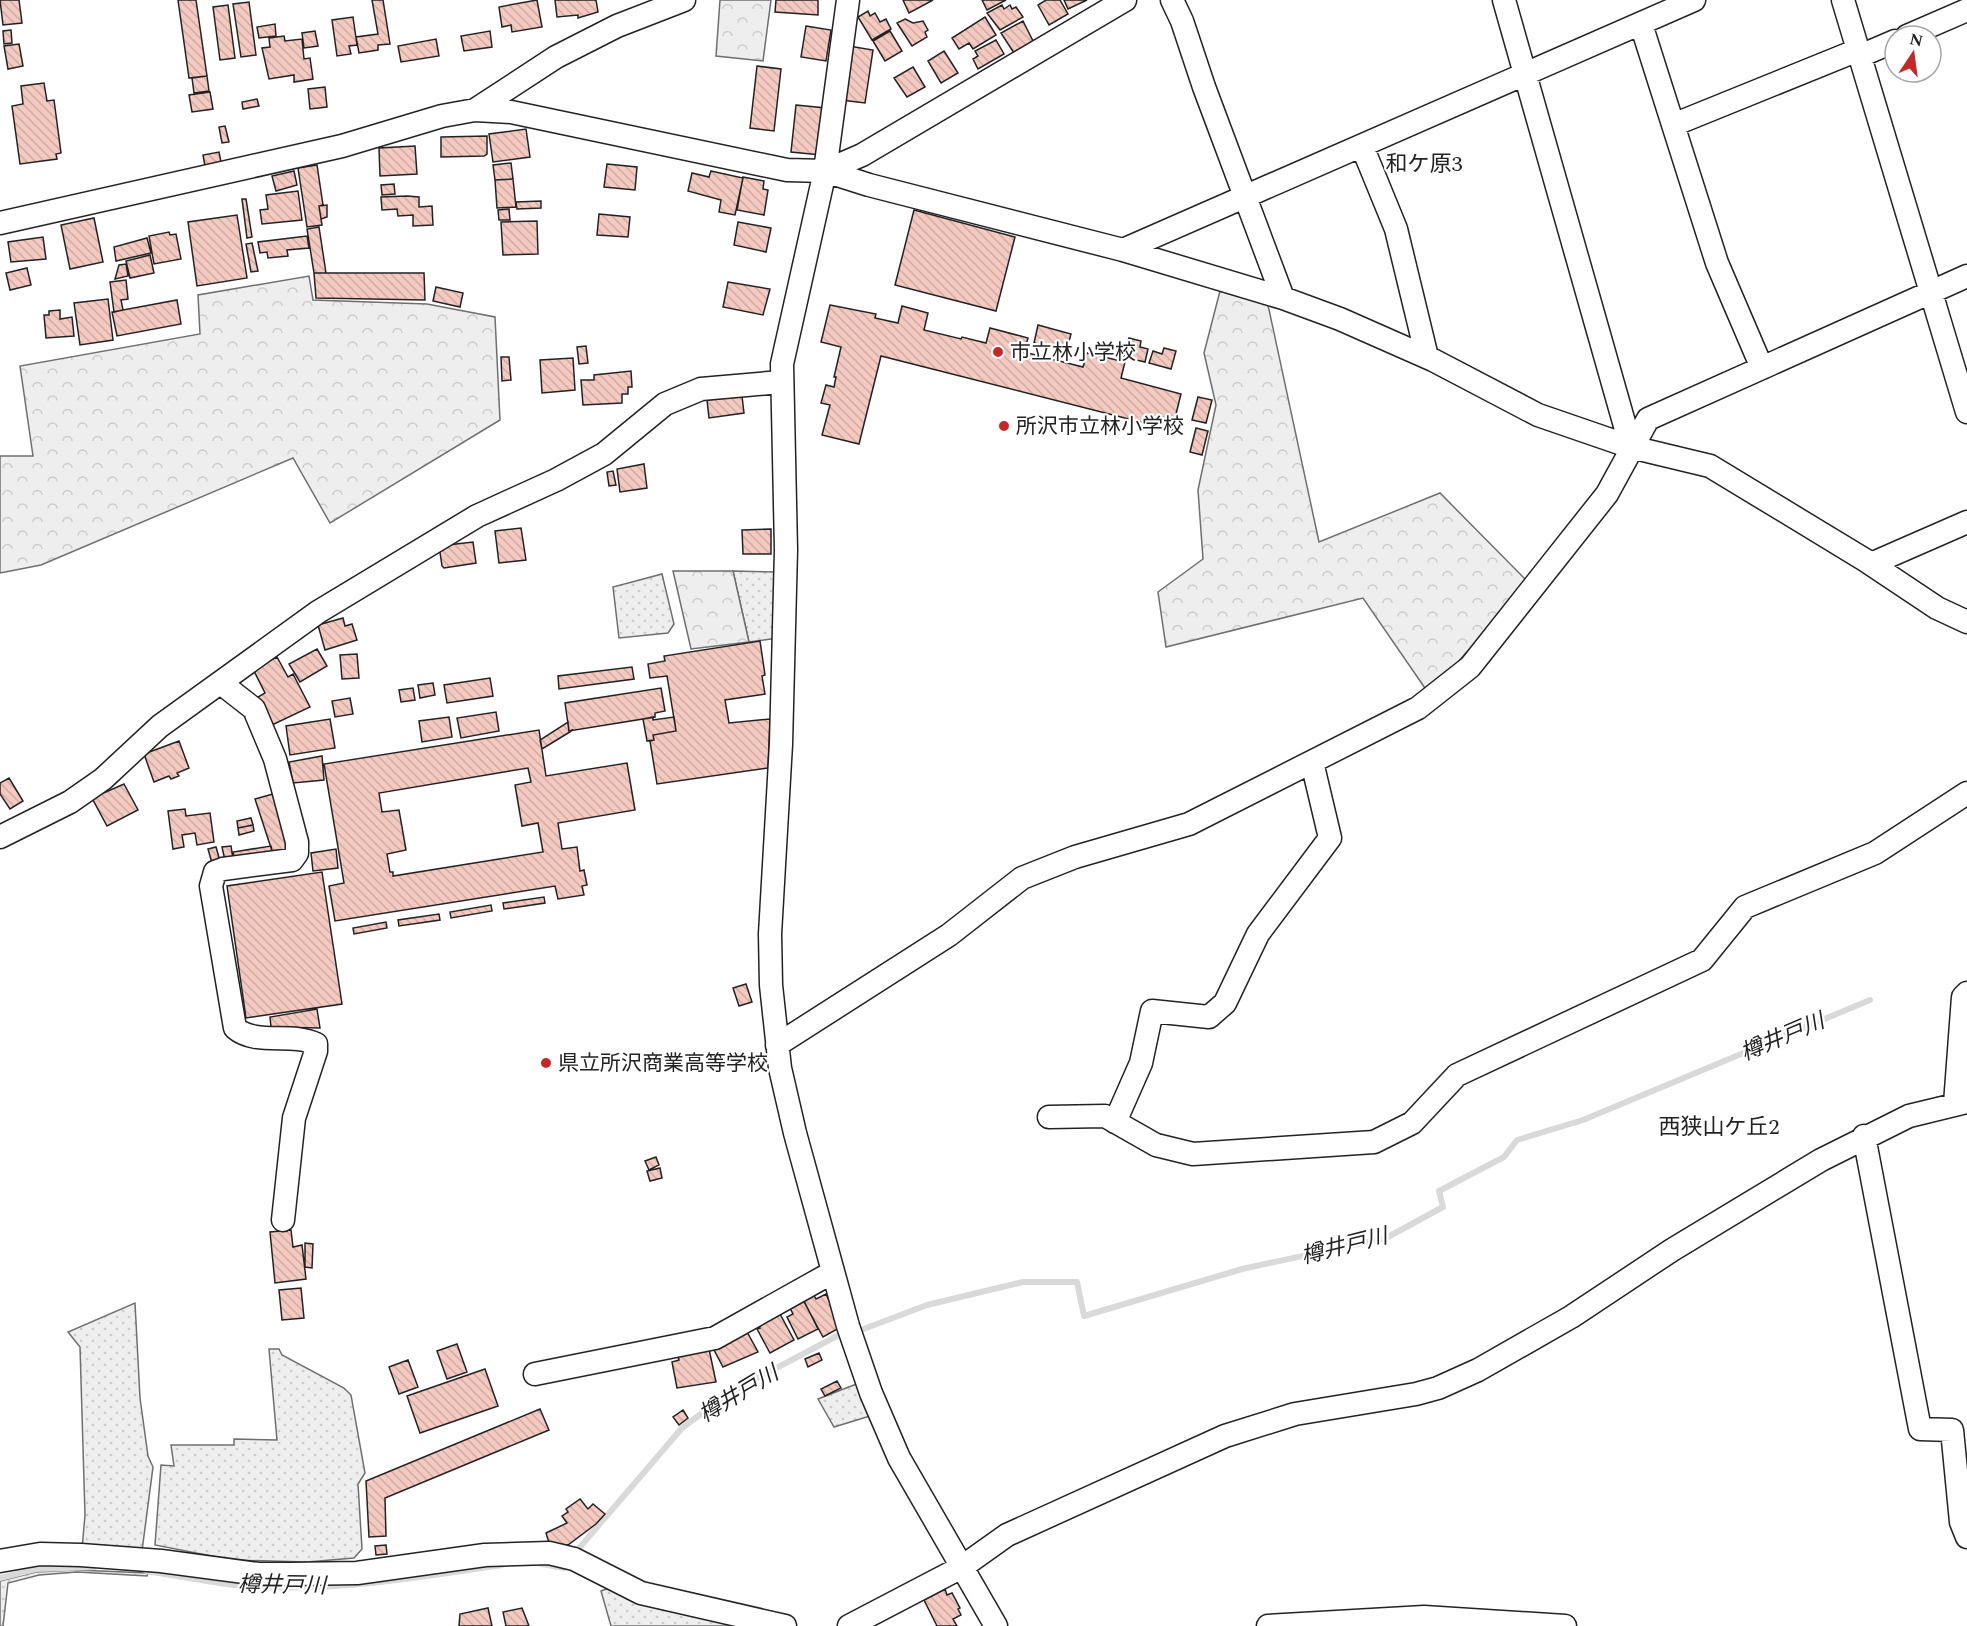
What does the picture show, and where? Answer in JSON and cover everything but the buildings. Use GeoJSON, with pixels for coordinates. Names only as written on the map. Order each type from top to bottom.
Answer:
{"type":"FeatureCollection","features":[{"type":"Feature","properties":{"kind":"street"},"geometry":{"type":"LineString","coordinates":[[475,110],[556,57],[617,26],[684,0]]}},
{"type":"Feature","properties":{"kind":"street"},"geometry":{"type":"LineString","coordinates":[[848,0],[825,171],[782,364],[786,550],[785,647],[770,934],[777,1045],[795,1133],[833,1272],[852,1337],[880,1415],[899,1458],[996,1626]]}},
{"type":"Feature","properties":{"kind":"street"},"geometry":{"type":"LineString","coordinates":[[825,171],[862,155],[1125,0]]}},
{"type":"Feature","properties":{"kind":"street"},"geometry":{"type":"LineString","coordinates":[[1172,0],[1182,21],[1283,298]]}},
{"type":"Feature","properties":{"kind":"street"},"geometry":{"type":"LineString","coordinates":[[1504,0],[1631,447]]}},
{"type":"Feature","properties":{"kind":"street"},"geometry":{"type":"LineString","coordinates":[[1123,250],[1694,0]]}},
{"type":"Feature","properties":{"kind":"street"},"geometry":{"type":"LineString","coordinates":[[1843,0],[1967,412]]}},
{"type":"Feature","properties":{"kind":"street"},"geometry":{"type":"LineString","coordinates":[[1935,24],[1967,10]]}},
{"type":"Feature","properties":{"kind":"street"},"geometry":{"type":"LineString","coordinates":[[1641,24],[1717,262],[1762,368]]}},
{"type":"Feature","properties":{"kind":"street"},"geometry":{"type":"LineString","coordinates":[[1673,125],[1883,45]]}},
{"type":"Feature","properties":{"kind":"street"},"geometry":{"type":"LineString","coordinates":[[0,223],[342,146],[442,116],[475,110],[512,112],[787,170],[825,171],[869,185],[1123,250],[1283,298],[1340,319],[1427,357],[1538,415],[1631,447],[1710,466],[1871,564],[1936,608],[1967,622]]}},
{"type":"Feature","properties":{"kind":"street"},"geometry":{"type":"LineString","coordinates":[[1362,146],[1396,230],[1427,357]]}},
{"type":"Feature","properties":{"kind":"street"},"geometry":{"type":"LineString","coordinates":[[777,1045],[949,935],[1022,878],[1075,857],[1189,824],[1418,708],[1470,667],[1607,494],[1648,420],[1967,276]]}},
{"type":"Feature","properties":{"kind":"street"},"geometry":{"type":"LineString","coordinates":[[0,837],[70,802],[104,779],[160,726],[222,684],[318,612],[477,516],[556,480],[604,454],[665,404],[701,389],[781,382]]}},
{"type":"Feature","properties":{"kind":"street"},"geometry":{"type":"LineString","coordinates":[[1871,564],[1967,522]]}},
{"type":"Feature","properties":{"kind":"street"},"geometry":{"type":"LineString","coordinates":[[222,684],[254,709],[274,759],[297,842],[297,853],[292,860],[223,869],[216,872],[211,886],[235,1028],[244,1035],[301,1039],[316,1044],[316,1052],[294,1118],[283,1220]]}},
{"type":"Feature","properties":{"kind":"street"},"geometry":{"type":"LineString","coordinates":[[1115,1122],[1141,1063],[1152,1011],[1209,1017],[1225,1003],[1258,934],[1330,838],[1312,762]]}},
{"type":"Feature","properties":{"kind":"street"},"geometry":{"type":"LineString","coordinates":[[1049,1117],[1105,1116],[1156,1145],[1193,1154],[1374,1142],[1412,1123],[1457,1075],[1702,960],[1745,907],[1875,853],[1967,793]]}},
{"type":"Feature","properties":{"kind":"street"},"geometry":{"type":"LineString","coordinates":[[849,1626],[962,1568],[1007,1535],[1225,1436],[1295,1414],[1416,1394],[1438,1388],[1478,1370],[1571,1317],[1764,1193],[1864,1136],[1909,1116],[1961,1103],[1963,997],[1967,993]]}},
{"type":"Feature","properties":{"kind":"street"},"geometry":{"type":"LineString","coordinates":[[1864,1136],[1920,1429],[1952,1430],[1960,1522],[1967,1537]]}},
{"type":"Feature","properties":{"kind":"street"},"geometry":{"type":"LineString","coordinates":[[535,1374],[715,1338],[833,1272]]}},
{"type":"Feature","properties":{"kind":"street"},"geometry":{"type":"LineString","coordinates":[[0,1561],[40,1554],[81,1555],[161,1561],[258,1574],[302,1574],[357,1573],[485,1555],[549,1553],[574,1559],[641,1593],[785,1626]]}},
{"type":"Feature","properties":{"kind":"street"},"geometry":{"type":"LineString","coordinates":[[1268,1626],[1424,1617],[1565,1626]]}},
{"type":"Feature","properties":{"kind":"green space"},"geometry":{"type":"Polygon","coordinates":[[[720,0],[771,0],[763,61],[716,56],[720,0]]]}},
{"type":"Feature","properties":{"kind":"green space"},"geometry":{"type":"Polygon","coordinates":[[[309,276],[313,300],[427,304],[495,317],[500,420],[330,523],[293,458],[41,565],[0,573],[0,456],[33,456],[20,366],[200,334],[198,295],[309,276]]]}},
{"type":"Feature","properties":{"kind":"green space"},"geometry":{"type":"Polygon","coordinates":[[[1220,291],[1268,305],[1319,542],[1440,493],[1529,583],[1429,694],[1363,598],[1166,647],[1158,592],[1203,559],[1198,490],[1216,405],[1204,353],[1220,291]]]}},
{"type":"Feature","properties":{"kind":"green space"},"geometry":{"type":"Polygon","coordinates":[[[673,571],[733,571],[749,642],[691,649],[673,571]]]}},
{"type":"Feature","properties":{"kind":"green space"},"geometry":{"type":"Polygon","coordinates":[[[733,571],[777,572],[778,638],[749,642],[733,571]]]}},
{"type":"Feature","properties":{"kind":"green space"},"geometry":{"type":"Polygon","coordinates":[[[662,574],[674,624],[668,633],[619,638],[613,587],[662,574]]]}},
{"type":"Feature","properties":{"kind":"green space"},"geometry":{"type":"Polygon","coordinates":[[[135,1303],[140,1398],[148,1456],[153,1467],[142,1551],[82,1549],[85,1515],[80,1347],[68,1332],[135,1303]]]}},
{"type":"Feature","properties":{"kind":"green space"},"geometry":{"type":"Polygon","coordinates":[[[269,1349],[279,1349],[282,1355],[344,1388],[351,1395],[365,1473],[358,1484],[362,1549],[354,1558],[307,1562],[232,1560],[155,1545],[161,1465],[174,1466],[171,1445],[234,1445],[234,1439],[277,1440],[269,1349]]]}},
{"type":"Feature","properties":{"kind":"green space"},"geometry":{"type":"Polygon","coordinates":[[[859,1383],[870,1416],[834,1427],[818,1399],[859,1383]]]}},
{"type":"Feature","properties":{"kind":"green space"},"geometry":{"type":"Polygon","coordinates":[[[77,1570],[148,1573],[147,1576],[77,1572],[39,1575],[8,1583],[3,1626],[0,1626],[0,1581],[36,1572],[77,1570]]]}},
{"type":"Feature","properties":{"kind":"green space"},"geometry":{"type":"Polygon","coordinates":[[[611,1587],[760,1626],[611,1626],[601,1591],[611,1587]]]}},
{"type":"Feature","properties":{"kind":"waterway","name":"樽井戸川"},"geometry":{"type":"LineString","coordinates":[[861,1330],[927,1305],[1023,1282],[1077,1282],[1084,1316],[1242,1269],[1386,1238],[1443,1207],[1439,1191],[1504,1157],[1517,1140],[1583,1120],[1870,1000]]}},
{"type":"Feature","properties":{"kind":"waterway","name":"樽井戸川"},"geometry":{"type":"LineString","coordinates":[[580,1547],[682,1428],[731,1392],[837,1336]]}},
{"type":"Feature","properties":{"kind":"waterway","name":"樽井戸川"},"geometry":{"type":"LineString","coordinates":[[537,1563],[564,1568]]}},
{"type":"Feature","properties":{"kind":"waterway","name":"樽井戸川"},"geometry":{"type":"LineString","coordinates":[[146,1571],[235,1585],[325,1587],[384,1582],[502,1565]]}},
{"type":"Feature","properties":{"kind":"waterway","name":"樽井戸川"},"geometry":{"type":"LineString","coordinates":[[0,1578],[36,1569],[94,1567]]}},
{"type":"Feature","properties":{"kind":"place","name":"市立林小学校"},"geometry":{"type":"Point","coordinates":[998,352]}},
{"type":"Feature","properties":{"kind":"place","name":"所沢市立林小学校"},"geometry":{"type":"Point","coordinates":[1004,426]}},
{"type":"Feature","properties":{"kind":"place","name":"県立所沢商業高等学校"},"geometry":{"type":"Point","coordinates":[546,1063]}},
{"type":"Feature","properties":{"kind":"district","name":"和ケ原3"},"geometry":{"type":"Point","coordinates":[1424,163]}},
{"type":"Feature","properties":{"kind":"district","name":"西狭山ケ丘2"},"geometry":{"type":"Point","coordinates":[1719,1126]}}]}
